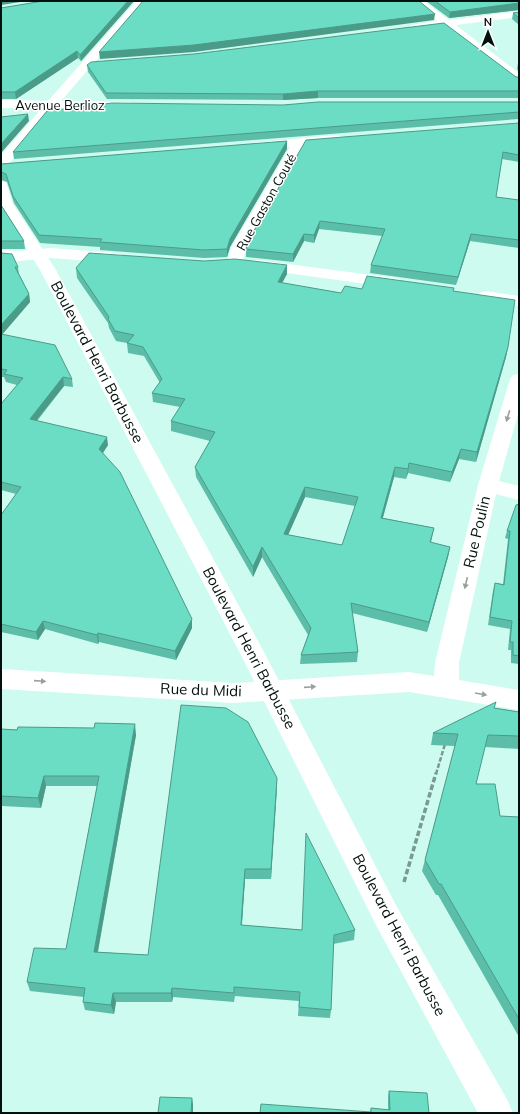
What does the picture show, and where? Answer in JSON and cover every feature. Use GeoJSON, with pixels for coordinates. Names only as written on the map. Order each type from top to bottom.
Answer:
{"type":"FeatureCollection","features":[{"type":"Feature","properties":{"kind":"street"},"geometry":{"type":"LineString","coordinates":[[1,165],[142,1]]}},
{"type":"Feature","properties":{"kind":"street"},"geometry":{"type":"LineString","coordinates":[[418,1],[519,79]]}},
{"type":"Feature","properties":{"kind":"street"},"geometry":{"type":"LineString","coordinates":[[407,28],[519,14]]}},
{"type":"Feature","properties":{"kind":"street"},"geometry":{"type":"LineString","coordinates":[[88,64],[101,64]]}},
{"type":"Feature","properties":{"kind":"street","name":"Avenue Berlioz"},"geometry":{"type":"LineString","coordinates":[[1,104],[141,106]]}},
{"type":"Feature","properties":{"kind":"street"},"geometry":{"type":"LineString","coordinates":[[246,147],[349,138]]}},
{"type":"Feature","properties":{"kind":"street","name":"Rue Gaston Couté"},"geometry":{"type":"LineString","coordinates":[[294,143],[297,147],[240,248],[227,263],[410,285]]}},
{"type":"Feature","properties":{"kind":"street"},"geometry":{"type":"LineString","coordinates":[[1,165],[15,165]]}},
{"type":"Feature","properties":{"kind":"street","name":"Boulevard Henri Barbusse"},"geometry":{"type":"LineString","coordinates":[[1,185],[6,204],[66,305],[271,691],[387,917],[496,1113]]}},
{"type":"Feature","properties":{"kind":"street"},"geometry":{"type":"LineString","coordinates":[[1,255],[19,256],[50,253],[135,259]]}},
{"type":"Feature","properties":{"kind":"street"},"geometry":{"type":"LineString","coordinates":[[472,294],[519,301]]}},
{"type":"Feature","properties":{"kind":"street","name":"Rue Poulin"},"geometry":{"type":"LineString","coordinates":[[446,688],[447,663],[488,485],[519,379]]}},
{"type":"Feature","properties":{"kind":"street"},"geometry":{"type":"LineString","coordinates":[[488,485],[519,493]]}},
{"type":"Feature","properties":{"kind":"street","name":"Rue du Midi"},"geometry":{"type":"LineString","coordinates":[[1,679],[233,693],[409,682],[519,700]]}},
{"type":"Feature","properties":{"kind":"path"},"geometry":{"type":"LineString","coordinates":[[387,917],[405,880],[447,738]]}},
{"type":"Feature","properties":{"kind":"building"},"geometry":{"type":"Polygon","coordinates":[[[43,1],[128,1],[80,55],[77,51],[15,92],[1,92],[1,8],[43,1]]]}},
{"type":"Feature","properties":{"kind":"building"},"geometry":{"type":"Polygon","coordinates":[[[143,1],[419,1],[435,14],[194,45],[99,52],[143,1]]]}},
{"type":"Feature","properties":{"kind":"building"},"geometry":{"type":"Polygon","coordinates":[[[435,1],[519,1],[519,3],[450,12],[435,1]]]}},
{"type":"Feature","properties":{"kind":"building"},"geometry":{"type":"Polygon","coordinates":[[[519,12],[519,18],[513,13],[519,12]]]}},
{"type":"Feature","properties":{"kind":"building"},"geometry":{"type":"Polygon","coordinates":[[[444,23],[516,77],[519,77],[519,91],[318,91],[283,94],[106,93],[87,65],[91,62],[194,54],[444,23]]]}},
{"type":"Feature","properties":{"kind":"building"},"geometry":{"type":"Polygon","coordinates":[[[318,102],[519,102],[519,112],[13,152],[47,111],[112,103],[283,105],[318,102]]]}},
{"type":"Feature","properties":{"kind":"building"},"geometry":{"type":"Polygon","coordinates":[[[28,114],[1,144],[1,117],[28,114]]]}},
{"type":"Feature","properties":{"kind":"building"},"geometry":{"type":"Polygon","coordinates":[[[519,123],[519,155],[503,152],[496,197],[519,200],[519,240],[471,234],[458,277],[371,265],[385,229],[320,221],[314,235],[304,234],[293,254],[246,249],[248,241],[306,140],[519,123]]]}},
{"type":"Feature","properties":{"kind":"building"},"geometry":{"type":"Polygon","coordinates":[[[287,141],[230,239],[227,249],[204,250],[100,242],[102,239],[39,235],[13,196],[6,174],[1,172],[1,164],[287,141]]]}},
{"type":"Feature","properties":{"kind":"building"},"geometry":{"type":"Polygon","coordinates":[[[1,205],[24,241],[1,241],[1,205]]]}},
{"type":"Feature","properties":{"kind":"building"},"geometry":{"type":"Polygon","coordinates":[[[1,253],[12,254],[18,267],[15,267],[29,294],[1,325],[1,253]]]}},
{"type":"Feature","properties":{"kind":"building"},"geometry":{"type":"Polygon","coordinates":[[[89,253],[204,261],[235,259],[287,265],[278,282],[341,293],[345,286],[362,289],[367,276],[454,288],[453,291],[515,300],[508,347],[477,452],[461,449],[452,472],[409,463],[408,469],[395,467],[381,518],[434,528],[430,542],[450,547],[429,622],[351,603],[358,652],[301,655],[311,628],[262,547],[253,567],[195,467],[215,432],[171,421],[185,399],[152,393],[162,379],[143,347],[127,343],[134,335],[115,331],[108,319],[109,317],[76,268],[89,253]],[[305,487],[284,534],[342,545],[358,497],[305,487]]]}},
{"type":"Feature","properties":{"kind":"building"},"geometry":{"type":"Polygon","coordinates":[[[1,334],[55,345],[72,379],[63,377],[30,419],[107,437],[99,449],[120,472],[192,619],[175,651],[98,633],[97,635],[43,621],[36,632],[1,624],[1,515],[21,487],[1,482],[1,404],[23,378],[4,374],[7,370],[1,369],[1,334]]]}},
{"type":"Feature","properties":{"kind":"building"},"geometry":{"type":"Polygon","coordinates":[[[519,504],[519,656],[513,655],[513,642],[510,642],[512,621],[490,617],[495,583],[504,585],[510,531],[507,531],[516,505],[519,504]]]}},
{"type":"Feature","properties":{"kind":"building"},"geometry":{"type":"Polygon","coordinates":[[[496,702],[494,708],[519,712],[519,736],[488,735],[476,784],[495,784],[500,816],[519,817],[519,1019],[441,884],[439,884],[425,860],[458,734],[433,733],[496,702]]]}},
{"type":"Feature","properties":{"kind":"building"},"geometry":{"type":"Polygon","coordinates":[[[181,705],[226,708],[248,722],[277,778],[271,869],[245,869],[241,925],[302,930],[306,833],[355,930],[334,935],[331,1010],[299,1007],[300,992],[234,987],[234,993],[172,988],[171,993],[113,993],[111,1005],[83,1002],[85,988],[27,982],[34,948],[66,949],[99,776],[44,776],[38,798],[1,796],[1,729],[17,730],[18,727],[94,728],[95,723],[135,724],[94,952],[148,955],[181,705]]]}},
{"type":"Feature","properties":{"kind":"building"},"geometry":{"type":"Polygon","coordinates":[[[389,1091],[427,1093],[429,1113],[260,1113],[261,1104],[371,1112],[371,1108],[390,1110],[389,1091]]]}},
{"type":"Feature","properties":{"kind":"building"},"geometry":{"type":"Polygon","coordinates":[[[160,1097],[192,1098],[191,1113],[158,1113],[160,1097]]]}}]}
